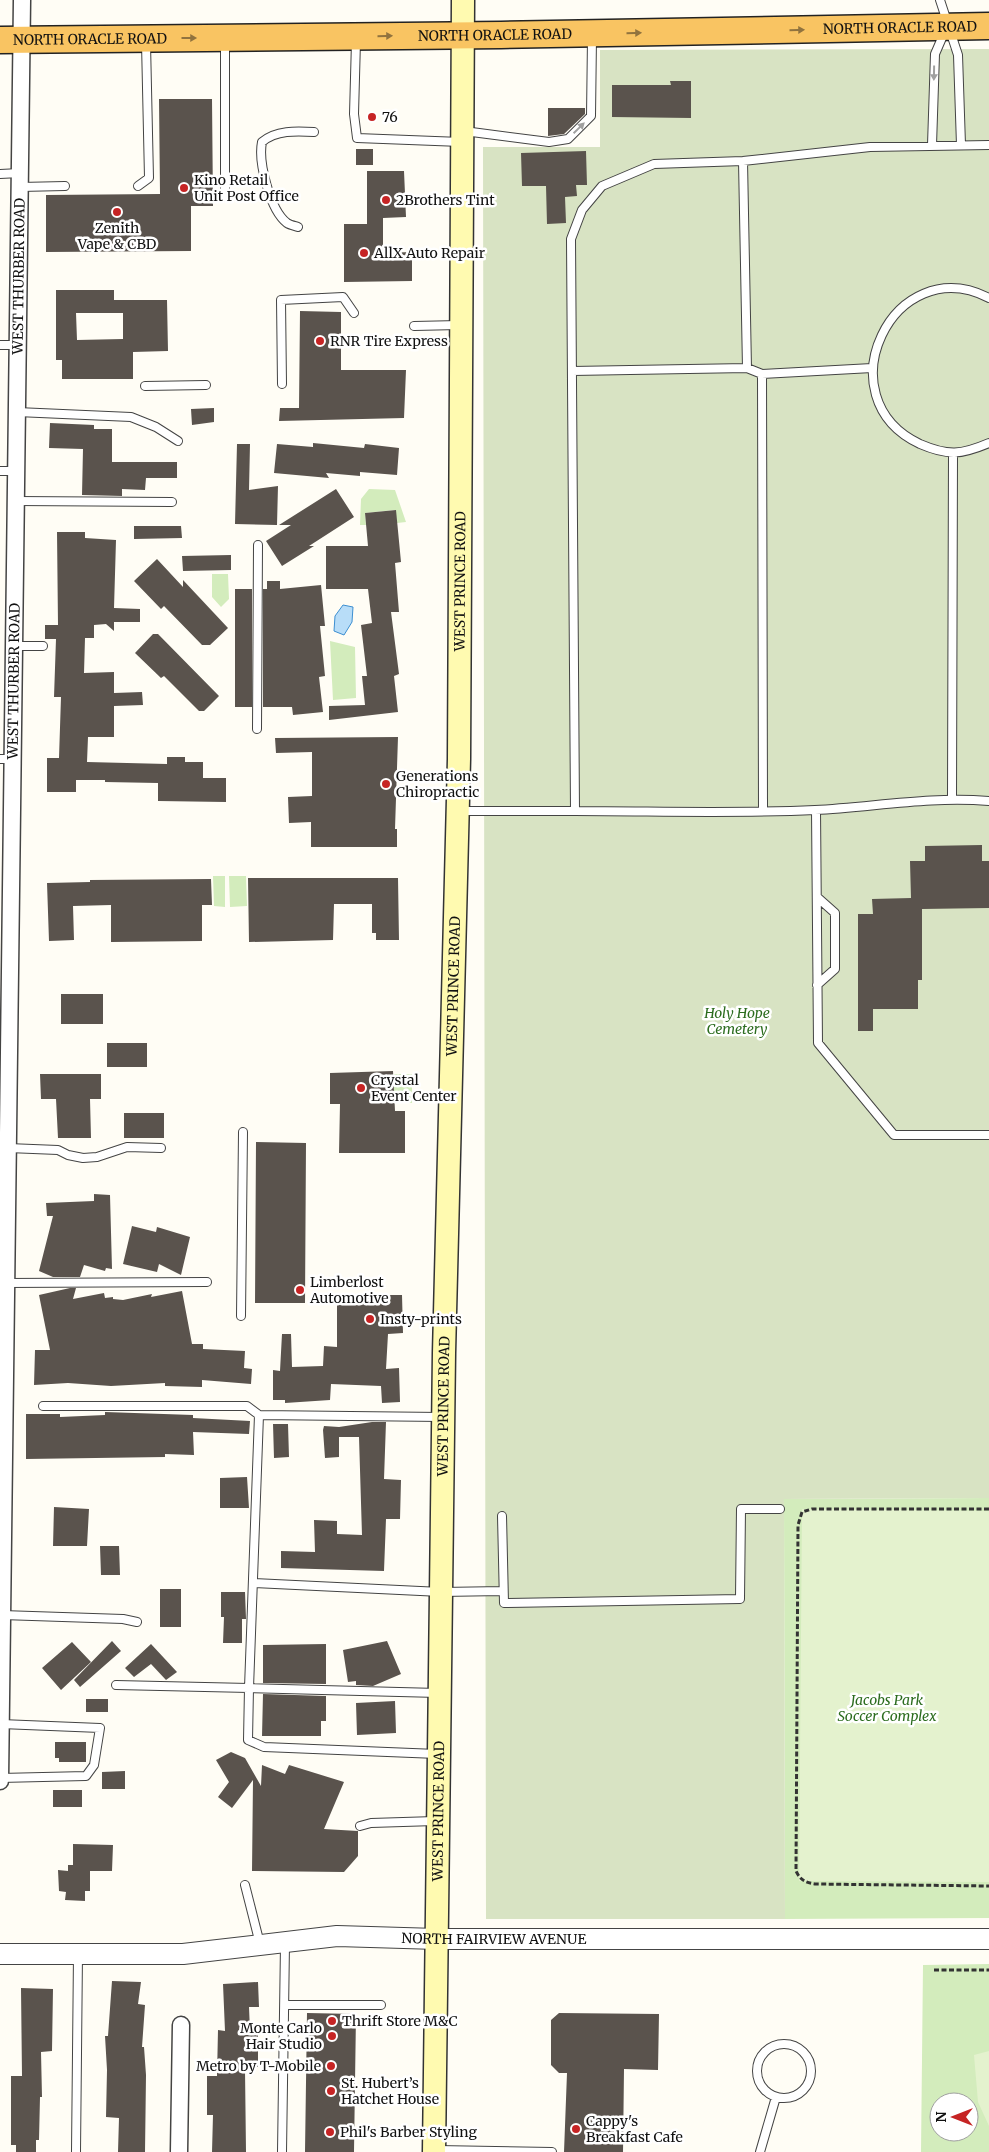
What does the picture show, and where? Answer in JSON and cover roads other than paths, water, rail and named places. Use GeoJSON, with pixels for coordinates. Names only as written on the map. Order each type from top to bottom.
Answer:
{"type":"FeatureCollection","features":[{"type":"Feature","properties":{"kind":"highway","name":"NORTH ORACLE ROAD"},"geometry":{"type":"LineString","coordinates":[[11,40],[463,36],[989,26]]}},
{"type":"Feature","properties":{"kind":"main road","name":"WEST PRINCE ROAD"},"geometry":{"type":"LineString","coordinates":[[434,2151],[443,1417],[457,812],[463,0]]}},
{"type":"Feature","properties":{"kind":"street","name":"WEST THURBER ROAD"},"geometry":{"type":"LineString","coordinates":[[0,1780],[8,1148],[6,759],[14,646],[16,501],[8,471],[17,412],[20,180],[11,40],[22,0]]}},
{"type":"Feature","properties":{"kind":"street","name":"NORTH FAIRVIEW AVENUE"},"geometry":{"type":"LineString","coordinates":[[0,1954],[183,1954],[337,1936],[437,1939],[989,1939]]}},
{"type":"Feature","properties":{"kind":"street"},"geometry":{"type":"LineString","coordinates":[[179,2152],[181,2025]]}},
{"type":"Feature","properties":{"kind":"lane"},"geometry":{"type":"LineString","coordinates":[[940,0],[947,27],[958,55],[961,145]]}},
{"type":"Feature","properties":{"kind":"lane"},"geometry":{"type":"LineString","coordinates":[[932,145],[934,54],[947,27]]}},
{"type":"Feature","properties":{"kind":"lane"},"geometry":{"type":"LineString","coordinates":[[356,37],[354,114],[357,138],[518,136],[549,142],[568,139],[591,116],[592,34]]}},
{"type":"Feature","properties":{"kind":"lane"},"geometry":{"type":"LineString","coordinates":[[138,186],[149,178],[146,38]]}},
{"type":"Feature","properties":{"kind":"lane"},"geometry":{"type":"LineString","coordinates":[[225,38],[225,197]]}},
{"type":"Feature","properties":{"kind":"lane"},"geometry":{"type":"LineString","coordinates":[[298,228],[287,223],[276,208],[263,172],[261,147],[262,142],[270,135],[279,132],[314,132]]}},
{"type":"Feature","properties":{"kind":"lane"},"geometry":{"type":"LineString","coordinates":[[575,811],[571,239],[582,210],[602,186],[654,164],[744,161],[870,147],[989,146]]}},
{"type":"Feature","properties":{"kind":"lane"},"geometry":{"type":"LineString","coordinates":[[744,161],[748,368]]}},
{"type":"Feature","properties":{"kind":"lane"},"geometry":{"type":"LineString","coordinates":[[0,174],[20,180],[65,186]]}},
{"type":"Feature","properties":{"kind":"lane"},"geometry":{"type":"LineString","coordinates":[[989,298],[976,291],[952,288],[928,292],[908,303],[892,316],[878,340],[872,368],[874,390],[885,414],[906,437],[935,450],[953,454],[971,451],[989,443]]}},
{"type":"Feature","properties":{"kind":"lane"},"geometry":{"type":"LineString","coordinates":[[282,384],[281,300],[343,297],[354,313]]}},
{"type":"Feature","properties":{"kind":"lane"},"geometry":{"type":"LineString","coordinates":[[414,326],[461,325]]}},
{"type":"Feature","properties":{"kind":"lane"},"geometry":{"type":"LineString","coordinates":[[0,345],[18,345]]}},
{"type":"Feature","properties":{"kind":"lane"},"geometry":{"type":"LineString","coordinates":[[572,371],[748,368],[762,374],[872,368]]}},
{"type":"Feature","properties":{"kind":"lane"},"geometry":{"type":"LineString","coordinates":[[762,374],[763,811]]}},
{"type":"Feature","properties":{"kind":"lane"},"geometry":{"type":"LineString","coordinates":[[145,386],[206,384]]}},
{"type":"Feature","properties":{"kind":"lane"},"geometry":{"type":"LineString","coordinates":[[17,412],[131,417],[156,427],[178,442]]}},
{"type":"Feature","properties":{"kind":"lane"},"geometry":{"type":"LineString","coordinates":[[952,798],[953,454]]}},
{"type":"Feature","properties":{"kind":"lane"},"geometry":{"type":"LineString","coordinates":[[16,501],[172,502]]}},
{"type":"Feature","properties":{"kind":"lane"},"geometry":{"type":"LineString","coordinates":[[257,729],[258,545]]}},
{"type":"Feature","properties":{"kind":"lane"},"geometry":{"type":"LineString","coordinates":[[14,646],[43,646]]}},
{"type":"Feature","properties":{"kind":"lane"},"geometry":{"type":"LineString","coordinates":[[457,812],[816,810],[952,798],[989,801]]}},
{"type":"Feature","properties":{"kind":"lane"},"geometry":{"type":"LineString","coordinates":[[816,810],[818,1043],[894,1134],[989,1135]]}},
{"type":"Feature","properties":{"kind":"lane"},"geometry":{"type":"LineString","coordinates":[[817,897],[835,912],[835,969],[817,985]]}},
{"type":"Feature","properties":{"kind":"lane"},"geometry":{"type":"LineString","coordinates":[[241,1316],[243,1132]]}},
{"type":"Feature","properties":{"kind":"lane"},"geometry":{"type":"LineString","coordinates":[[8,1148],[58,1150],[68,1155],[83,1158],[97,1157],[126,1147],[161,1148]]}},
{"type":"Feature","properties":{"kind":"lane"},"geometry":{"type":"LineString","coordinates":[[6,1283],[207,1282]]}},
{"type":"Feature","properties":{"kind":"lane"},"geometry":{"type":"LineString","coordinates":[[43,1406],[247,1406],[259,1415],[443,1417]]}},
{"type":"Feature","properties":{"kind":"lane"},"geometry":{"type":"LineString","coordinates":[[259,1415],[248,1740],[264,1747],[439,1754]]}},
{"type":"Feature","properties":{"kind":"lane"},"geometry":{"type":"LineString","coordinates":[[502,1516],[504,1603],[740,1599],[741,1509],[780,1509]]}},
{"type":"Feature","properties":{"kind":"lane"},"geometry":{"type":"LineString","coordinates":[[253,1583],[441,1592],[503,1591]]}},
{"type":"Feature","properties":{"kind":"lane"},"geometry":{"type":"LineString","coordinates":[[2,1615],[109,1618],[137,1622]]}},
{"type":"Feature","properties":{"kind":"lane"},"geometry":{"type":"LineString","coordinates":[[116,1685],[440,1693]]}},
{"type":"Feature","properties":{"kind":"lane"},"geometry":{"type":"LineString","coordinates":[[0,1780],[86,1776],[94,1765],[100,1728],[1,1724]]}},
{"type":"Feature","properties":{"kind":"lane"},"geometry":{"type":"LineString","coordinates":[[360,1826],[372,1823],[438,1822]]}},
{"type":"Feature","properties":{"kind":"lane"},"geometry":{"type":"LineString","coordinates":[[245,1885],[260,1944]]}},
{"type":"Feature","properties":{"kind":"lane"},"geometry":{"type":"LineString","coordinates":[[282,2152],[286,1942]]}},
{"type":"Feature","properties":{"kind":"lane"},"geometry":{"type":"LineString","coordinates":[[76,2152],[78,1954]]}},
{"type":"Feature","properties":{"kind":"lane"},"geometry":{"type":"LineString","coordinates":[[285,2004],[381,2006]]}},
{"type":"Feature","properties":{"kind":"lane"},"geometry":{"type":"LineString","coordinates":[[778,2045],[795,2046],[802,2051],[810,2067],[807,2084],[794,2096],[776,2096],[768,2093],[758,2078],[759,2062],[763,2054],[778,2045]]}},
{"type":"Feature","properties":{"kind":"lane"},"geometry":{"type":"LineString","coordinates":[[760,2152],[776,2096]]}},
{"type":"Feature","properties":{"kind":"lane"},"geometry":{"type":"LineString","coordinates":[[434,2151],[552,2152]]}},
{"type":"Feature","properties":{"kind":"water"},"geometry":{"type":"Polygon","coordinates":[[[343,605],[353,607],[352,622],[344,635],[334,631],[335,616],[343,605]]]}},
{"type":"Feature","properties":{"kind":"place","name":"76"},"geometry":{"type":"Point","coordinates":[372,117]}},
{"type":"Feature","properties":{"kind":"place","name":"Kino Retail Unit Post Office"},"geometry":{"type":"Point","coordinates":[184,188]}},
{"type":"Feature","properties":{"kind":"place","name":"2Brothers Tint"},"geometry":{"type":"Point","coordinates":[386,200]}},
{"type":"Feature","properties":{"kind":"place","name":"Zenith Vape & CBD"},"geometry":{"type":"Point","coordinates":[117,212]}},
{"type":"Feature","properties":{"kind":"place","name":"AllX Auto Repair"},"geometry":{"type":"Point","coordinates":[364,253]}},
{"type":"Feature","properties":{"kind":"place","name":"RNR Tire Express"},"geometry":{"type":"Point","coordinates":[320,341]}},
{"type":"Feature","properties":{"kind":"place","name":"Generations Chiropractic"},"geometry":{"type":"Point","coordinates":[386,784]}},
{"type":"Feature","properties":{"kind":"place","name":"Crystal Event Center"},"geometry":{"type":"Point","coordinates":[361,1088]}},
{"type":"Feature","properties":{"kind":"place","name":"Limberlost Automotive"},"geometry":{"type":"Point","coordinates":[300,1290]}},
{"type":"Feature","properties":{"kind":"place","name":"Insty-prints"},"geometry":{"type":"Point","coordinates":[370,1319]}},
{"type":"Feature","properties":{"kind":"place","name":"Thrift Store M&C"},"geometry":{"type":"Point","coordinates":[332,2021]}},
{"type":"Feature","properties":{"kind":"place","name":"Monte Carlo Hair Studio"},"geometry":{"type":"Point","coordinates":[332,2036]}},
{"type":"Feature","properties":{"kind":"place","name":"Metro by T-Mobile"},"geometry":{"type":"Point","coordinates":[331,2066]}},
{"type":"Feature","properties":{"kind":"place","name":"St. Hubert’s Hatchet House"},"geometry":{"type":"Point","coordinates":[331,2091]}},
{"type":"Feature","properties":{"kind":"place","name":"Cappy's Breakfast Cafe"},"geometry":{"type":"Point","coordinates":[576,2129]}},
{"type":"Feature","properties":{"kind":"place","name":"Phil's Barber Styling"},"geometry":{"type":"Point","coordinates":[330,2132]}},
{"type":"Feature","properties":{"kind":"park label","name":"Holy Hope Cemetery"},"geometry":{"type":"Point","coordinates":[737,1022]}},
{"type":"Feature","properties":{"kind":"park label","name":"Jacobs Park Soccer Complex"},"geometry":{"type":"Point","coordinates":[887,1708]}}]}
